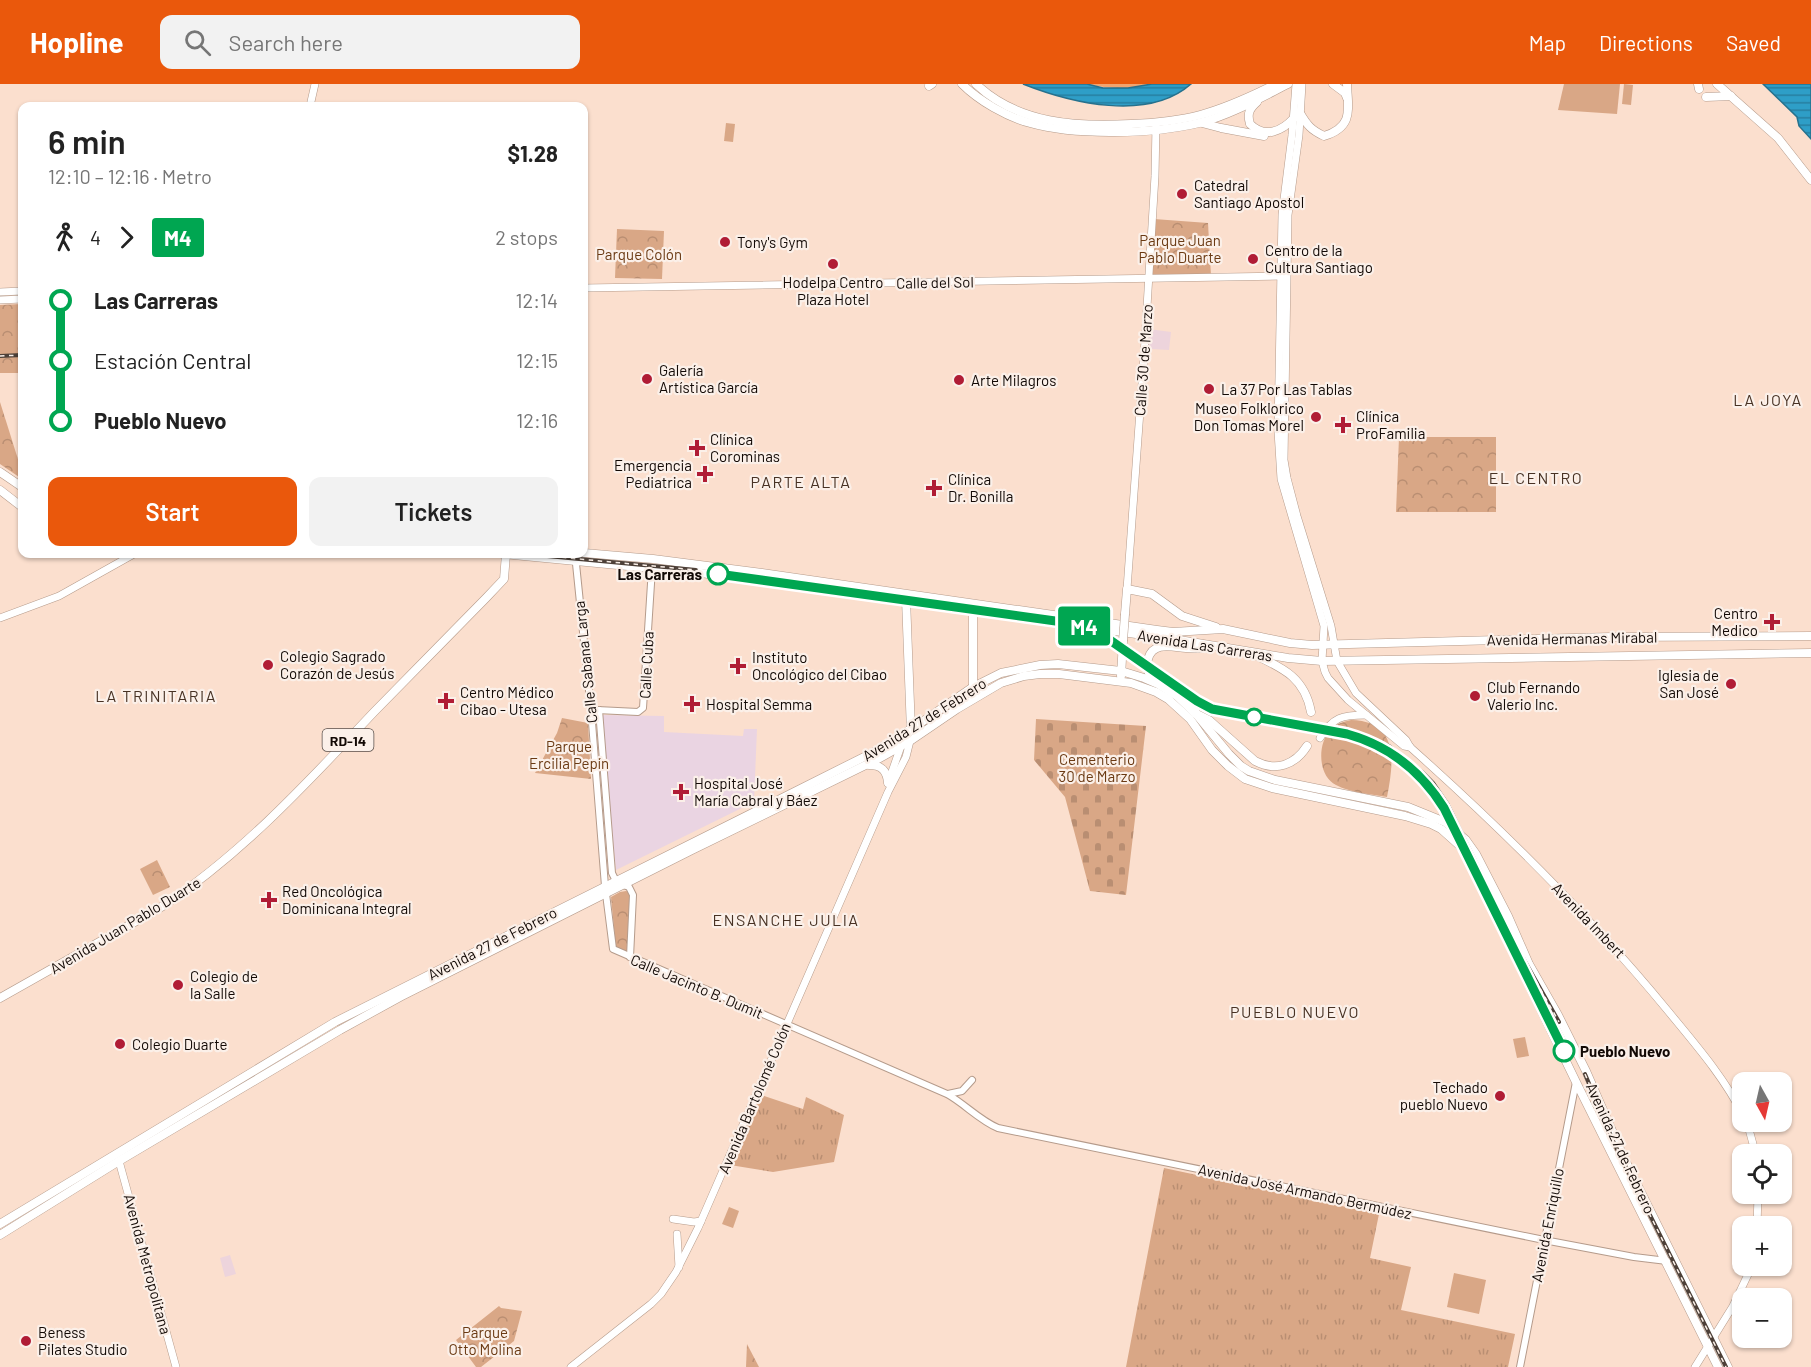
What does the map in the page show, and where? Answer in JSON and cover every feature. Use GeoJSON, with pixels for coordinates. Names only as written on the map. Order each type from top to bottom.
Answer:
{"type":"FeatureCollection","features":[{"type":"Feature","properties":{"kind":"main road"},"geometry":{"type":"LineString","coordinates":[[311,102],[315,84]]}},
{"type":"Feature","properties":{"kind":"main road"},"geometry":{"type":"LineString","coordinates":[[957,84],[964,86],[988,104],[1029,123],[1060,129],[1092,131],[1200,122],[1288,84]]}},
{"type":"Feature","properties":{"kind":"main road"},"geometry":{"type":"LineString","coordinates":[[976,84],[984,92],[1014,109],[1053,122],[1156,126],[1201,115],[1245,99],[1276,84]]}},
{"type":"Feature","properties":{"kind":"main road"},"geometry":{"type":"LineString","coordinates":[[1296,84],[1297,116],[1283,276],[1278,431],[1280,470],[1285,495],[1324,626],[1323,664]]}},
{"type":"Feature","properties":{"kind":"main road"},"geometry":{"type":"LineString","coordinates":[[1298,94],[1302,84]]}},
{"type":"Feature","properties":{"kind":"main road"},"geometry":{"type":"LineString","coordinates":[[1333,84],[1345,93],[1348,100]]}},
{"type":"Feature","properties":{"kind":"main road"},"geometry":{"type":"LineString","coordinates":[[1297,116],[1310,129],[1324,136],[1341,127],[1348,117],[1347,84]]}},
{"type":"Feature","properties":{"kind":"main road"},"geometry":{"type":"LineString","coordinates":[[1717,84],[1778,138],[1811,180]]}},
{"type":"Feature","properties":{"kind":"main road"},"geometry":{"type":"LineString","coordinates":[[1268,94],[1258,100],[1249,110],[1249,119],[1253,127],[1266,133],[1275,132],[1284,128],[1297,116]]}},
{"type":"Feature","properties":{"kind":"main road"},"geometry":{"type":"LineString","coordinates":[[1706,97],[1731,96]]}},
{"type":"Feature","properties":{"kind":"main road"},"geometry":{"type":"LineString","coordinates":[[1200,122],[1264,136]]}},
{"type":"Feature","properties":{"kind":"main road","name":"Calle 30 de Marzo"},"geometry":{"type":"LineString","coordinates":[[1120,681],[1149,279],[1156,126]]}},
{"type":"Feature","properties":{"kind":"main road"},"geometry":{"type":"LineString","coordinates":[[1283,276],[1284,460],[1291,493],[1331,626],[1337,662]]}},
{"type":"Feature","properties":{"kind":"main road","name":"Calle del Sol"},"geometry":{"type":"LineString","coordinates":[[588,288],[1283,276]]}},
{"type":"Feature","properties":{"kind":"main road"},"geometry":{"type":"LineString","coordinates":[[0,292],[18,291]]}},
{"type":"Feature","properties":{"kind":"main road"},"geometry":{"type":"LineString","coordinates":[[0,300],[18,299]]}},
{"type":"Feature","properties":{"kind":"main road"},"geometry":{"type":"LineString","coordinates":[[0,472],[18,484]]}},
{"type":"Feature","properties":{"kind":"main road"},"geometry":{"type":"LineString","coordinates":[[0,490],[18,504]]}},
{"type":"Feature","properties":{"kind":"main road","name":"Avenida Las Carreras"},"geometry":{"type":"LineString","coordinates":[[588,552],[720,568],[973,611],[1226,647],[1323,664],[1337,662]]}},
{"type":"Feature","properties":{"kind":"main road"},"geometry":{"type":"LineString","coordinates":[[0,618],[59,596],[128,558]]}},
{"type":"Feature","properties":{"kind":"main road","name":"Avenida Juan Pablo Duarte"},"geometry":{"type":"LineString","coordinates":[[0,998],[176,897],[211,872],[262,827],[504,579],[505,558]]}},
{"type":"Feature","properties":{"kind":"main road","name":"Avenida Las Carreras"},"geometry":{"type":"LineString","coordinates":[[582,558],[1173,632],[1223,629],[1290,643],[1334,644]]}},
{"type":"Feature","properties":{"kind":"main road"},"geometry":{"type":"LineString","coordinates":[[1127,589],[1152,594],[1182,616],[1223,629]]}},
{"type":"Feature","properties":{"kind":"main road"},"geometry":{"type":"LineString","coordinates":[[906,598],[911,709],[910,741]]}},
{"type":"Feature","properties":{"kind":"main road"},"geometry":{"type":"LineString","coordinates":[[973,611],[973,687]]}},
{"type":"Feature","properties":{"kind":"main road","name":"Avenida Hermanas Mirabal"},"geometry":{"type":"LineString","coordinates":[[1334,644],[1612,637],[1811,636]]}},
{"type":"Feature","properties":{"kind":"main road"},"geometry":{"type":"LineString","coordinates":[[1179,640],[1193,649]]}},
{"type":"Feature","properties":{"kind":"main road"},"geometry":{"type":"LineString","coordinates":[[1226,647],[1193,649],[1164,646],[1157,648],[1149,655],[1147,664],[1149,673],[1173,687],[1193,703],[1256,761],[1269,766],[1286,765],[1302,754],[1307,746]]}},
{"type":"Feature","properties":{"kind":"main road"},"geometry":{"type":"LineString","coordinates":[[1244,650],[1287,672],[1303,689],[1311,712]]}},
{"type":"Feature","properties":{"kind":"main road","name":"Avenida Hermanas Mirabal"},"geometry":{"type":"LineString","coordinates":[[1337,662],[1504,657],[1567,658],[1811,653]]}},
{"type":"Feature","properties":{"kind":"main road","name":"Avenida Imbert"},"geometry":{"type":"LineString","coordinates":[[1337,662],[1356,693],[1516,846],[1627,960],[1711,1064],[1732,1095]]}},
{"type":"Feature","properties":{"kind":"main road","name":"Avenida 27 de Febrero"},"geometry":{"type":"LineString","coordinates":[[0,1235],[340,1029],[606,890],[615,881],[872,753],[973,687],[1001,673],[1040,665],[1058,664],[1121,671],[1158,684],[1177,696],[1193,717],[1241,766],[1284,786],[1328,800],[1405,816],[1431,824],[1441,829],[1460,846],[1469,858],[1576,1082],[1718,1367]]}},
{"type":"Feature","properties":{"kind":"main road","name":"Avenida Imbert"},"geometry":{"type":"LineString","coordinates":[[1323,664],[1328,678],[1348,700],[1404,746],[1410,747]]}},
{"type":"Feature","properties":{"kind":"main road","name":"Avenida 27 de Febrero"},"geometry":{"type":"LineString","coordinates":[[0,1224],[335,1022],[606,890],[626,884],[862,767],[910,741],[984,693],[1009,680],[1040,674],[1059,674],[1120,681],[1144,687],[1162,695],[1193,717]]}},
{"type":"Feature","properties":{"kind":"main road"},"geometry":{"type":"LineString","coordinates":[[1193,703],[1193,717],[1209,720]]}},
{"type":"Feature","properties":{"kind":"main road"},"geometry":{"type":"LineString","coordinates":[[911,709],[913,714],[928,718]]}},
{"type":"Feature","properties":{"kind":"main road"},"geometry":{"type":"LineString","coordinates":[[1320,738],[1336,719],[1343,716],[1366,715]]}},
{"type":"Feature","properties":{"kind":"main road","name":"Avenida Bartolomé Colón"},"geometry":{"type":"LineString","coordinates":[[888,788],[901,746],[902,735]]}},
{"type":"Feature","properties":{"kind":"main road","name":"Avenida Bartolomé Colón"},"geometry":{"type":"LineString","coordinates":[[571,1367],[651,1304],[672,1280],[679,1268],[888,788],[906,756],[910,741]]}},
{"type":"Feature","properties":{"kind":"main road"},"geometry":{"type":"LineString","coordinates":[[862,767],[879,766],[885,771],[888,788]]}},
{"type":"Feature","properties":{"kind":"main road","name":"Avenida 27 de Febrero"},"geometry":{"type":"LineString","coordinates":[[1284,786],[1329,791],[1407,807],[1445,822],[1466,840],[1476,854],[1529,963],[1586,1071],[1620,1150],[1728,1367]]}},
{"type":"Feature","properties":{"kind":"main road","name":"Avenida Metropolitana"},"geometry":{"type":"LineString","coordinates":[[119,1161],[176,1367]]}},
{"type":"Feature","properties":{"kind":"main road"},"geometry":{"type":"LineString","coordinates":[[673,1219],[701,1221]]}},
{"type":"Feature","properties":{"kind":"main road"},"geometry":{"type":"LineString","coordinates":[[677,1234],[679,1268]]}},
{"type":"Feature","properties":{"kind":"main road"},"geometry":{"type":"LineString","coordinates":[[1695,1367],[1738,1296],[1747,1276]]}},
{"type":"Feature","properties":{"kind":"street","name":"Calle Sabana Larga"},"geometry":{"type":"LineString","coordinates":[[575,558],[613,949]]}},
{"type":"Feature","properties":{"kind":"street","name":"Calle Cuba"},"geometry":{"type":"LineString","coordinates":[[591,710],[638,712],[643,708],[652,568]]}},
{"type":"Feature","properties":{"kind":"street","name":"Calle Sabana Larga"},"geometry":{"type":"LineString","coordinates":[[599,710],[611,870],[615,881]]}},
{"type":"Feature","properties":{"kind":"street"},"geometry":{"type":"LineString","coordinates":[[615,881],[626,884],[632,891],[630,957]]}},
{"type":"Feature","properties":{"kind":"street","name":"Calle Jacinto B. Dumit"},"geometry":{"type":"LineString","coordinates":[[613,949],[947,1094]]}},
{"type":"Feature","properties":{"kind":"street"},"geometry":{"type":"LineString","coordinates":[[947,1094],[962,1091],[972,1080]]}},
{"type":"Feature","properties":{"kind":"street","name":"Avenida Enriquillo"},"geometry":{"type":"LineString","coordinates":[[1520,1367],[1576,1082]]}},
{"type":"Feature","properties":{"kind":"street","name":"Avenida José Armando Bermúdez"},"geometry":{"type":"LineString","coordinates":[[947,1094],[963,1103],[990,1125],[1006,1131],[1544,1240],[1665,1262]]}},
{"type":"Feature","properties":{"kind":"street"},"geometry":{"type":"LineString","coordinates":[[1665,1262],[1673,1259]]}},
{"type":"Feature","properties":{"kind":"shaded area"},"geometry":{"type":"Polygon","coordinates":[[[1149,329],[1171,332],[1169,350],[1151,349],[1147,346],[1149,329]]]}},
{"type":"Feature","properties":{"kind":"shaded area","name":"Hospital José María Cabral y Báez"},"geometry":{"type":"Polygon","coordinates":[[[600,715],[664,716],[664,732],[743,736],[744,729],[757,729],[754,802],[616,870],[600,715]]]}},
{"type":"Feature","properties":{"kind":"shaded area"},"geometry":{"type":"Polygon","coordinates":[[[230,1255],[236,1274],[225,1277],[220,1258],[230,1255]]]}},
{"type":"Feature","properties":{"kind":"green space"},"geometry":{"type":"Polygon","coordinates":[[[1087,84],[1152,84],[1120,88],[1087,84]]]}},
{"type":"Feature","properties":{"kind":"green space"},"geometry":{"type":"Polygon","coordinates":[[[1564,84],[1620,84],[1617,114],[1558,110],[1564,84]]]}},
{"type":"Feature","properties":{"kind":"green space"},"geometry":{"type":"Polygon","coordinates":[[[1624,84],[1633,85],[1631,105],[1622,104],[1624,84]]]}},
{"type":"Feature","properties":{"kind":"green space"},"geometry":{"type":"Polygon","coordinates":[[[726,123],[735,124],[733,142],[724,141],[726,123]]]}},
{"type":"Feature","properties":{"kind":"green space","name":"Parque Juan Pablo Duarte"},"geometry":{"type":"Polygon","coordinates":[[[1154,219],[1208,223],[1211,275],[1155,277],[1151,274],[1154,219]]]}},
{"type":"Feature","properties":{"kind":"green space","name":"Parque Colón"},"geometry":{"type":"Polygon","coordinates":[[[617,229],[664,231],[662,279],[615,278],[617,229]]]}},
{"type":"Feature","properties":{"kind":"green space"},"geometry":{"type":"Polygon","coordinates":[[[18,304],[18,373],[0,373],[0,305],[18,304]]]}},
{"type":"Feature","properties":{"kind":"green space"},"geometry":{"type":"Polygon","coordinates":[[[0,402],[18,459],[18,476],[0,464],[0,402]]]}},
{"type":"Feature","properties":{"kind":"green space"},"geometry":{"type":"Polygon","coordinates":[[[1399,437],[1496,437],[1496,512],[1396,512],[1399,437]]]}},
{"type":"Feature","properties":{"kind":"green space","name":"Parque Ercilia Pepín"},"geometry":{"type":"Polygon","coordinates":[[[562,718],[588,723],[591,779],[535,773],[557,733],[562,718]]]}},
{"type":"Feature","properties":{"kind":"green space","name":"Cementerio 30 de Marzo"},"geometry":{"type":"Polygon","coordinates":[[[1036,719],[1146,726],[1126,895],[1090,891],[1065,797],[1034,760],[1036,719]]]}},
{"type":"Feature","properties":{"kind":"green space"},"geometry":{"type":"Polygon","coordinates":[[[1351,720],[1367,722],[1378,728],[1390,746],[1391,770],[1387,797],[1342,788],[1330,781],[1326,775],[1321,752],[1326,736],[1334,726],[1351,720]]]}},
{"type":"Feature","properties":{"kind":"green space"},"geometry":{"type":"Polygon","coordinates":[[[157,860],[170,887],[153,895],[140,869],[157,860]]]}},
{"type":"Feature","properties":{"kind":"green space"},"geometry":{"type":"Polygon","coordinates":[[[629,892],[630,897],[629,954],[616,949],[611,897],[629,892]]]}},
{"type":"Feature","properties":{"kind":"green space"},"geometry":{"type":"Polygon","coordinates":[[[1525,1037],[1529,1056],[1517,1058],[1513,1039],[1525,1037]]]}},
{"type":"Feature","properties":{"kind":"green space"},"geometry":{"type":"Polygon","coordinates":[[[761,1095],[803,1109],[806,1097],[844,1115],[834,1162],[773,1172],[730,1165],[761,1095]]]}},
{"type":"Feature","properties":{"kind":"green space"},"geometry":{"type":"Polygon","coordinates":[[[1164,1168],[1379,1214],[1370,1258],[1411,1267],[1401,1310],[1515,1334],[1508,1367],[1126,1367],[1164,1168]]]}},
{"type":"Feature","properties":{"kind":"green space"},"geometry":{"type":"Polygon","coordinates":[[[729,1207],[739,1211],[733,1228],[722,1224],[729,1207]]]}},
{"type":"Feature","properties":{"kind":"green space"},"geometry":{"type":"Polygon","coordinates":[[[1454,1273],[1486,1280],[1479,1314],[1447,1307],[1454,1273]]]}},
{"type":"Feature","properties":{"kind":"green space","name":"Parque Otto Molina"},"geometry":{"type":"Polygon","coordinates":[[[499,1306],[522,1311],[514,1341],[481,1367],[476,1367],[456,1340],[499,1306]]]}},
{"type":"Feature","properties":{"kind":"green space"},"geometry":{"type":"Polygon","coordinates":[[[747,1344],[759,1367],[746,1367],[747,1344]]]}},
{"type":"Feature","properties":{"kind":"water"},"geometry":{"type":"Polygon","coordinates":[[[1023,84],[1087,84],[1103,88],[1128,88],[1152,84],[1191,84],[1173,96],[1153,103],[1132,106],[1086,102],[1023,84]]]}},
{"type":"Feature","properties":{"kind":"water"},"geometry":{"type":"Polygon","coordinates":[[[1763,84],[1811,84],[1811,139],[1799,126],[1797,117],[1763,84]]]}},
{"type":"Feature","properties":{"kind":"railway"},"geometry":{"type":"LineString","coordinates":[[0,356],[18,355]]}},
{"type":"Feature","properties":{"kind":"railway"},"geometry":{"type":"LineString","coordinates":[[568,558],[696,570]]}},
{"type":"Feature","properties":{"kind":"railway"},"geometry":{"type":"LineString","coordinates":[[741,573],[1078,620],[1102,629],[1200,698],[1214,706],[1230,709]]}},
{"type":"Feature","properties":{"kind":"railway"},"geometry":{"type":"LineString","coordinates":[[1278,718],[1363,735],[1389,746],[1433,783],[1448,805],[1518,949],[1559,1022]]}},
{"type":"Feature","properties":{"kind":"railway"},"geometry":{"type":"LineString","coordinates":[[1585,1074],[1614,1143],[1726,1367]]}},
{"type":"Feature","properties":{"kind":"metro line","name":"M4"},"geometry":{"type":"LineString","coordinates":[[718,574],[1085,626],[1107,638],[1204,706],[1229,713],[1347,734],[1362,738],[1388,751],[1409,765],[1430,786],[1444,808],[1564,1051]]}},
{"type":"Feature","properties":{"kind":"place","name":"Catedral Santiago Apostol"},"geometry":{"type":"Point","coordinates":[1182,194]}},
{"type":"Feature","properties":{"kind":"place","name":"Tony's Gym"},"geometry":{"type":"Point","coordinates":[725,242]}},
{"type":"Feature","properties":{"kind":"place","name":"Centro de la Cultura Santiago"},"geometry":{"type":"Point","coordinates":[1253,259]}},
{"type":"Feature","properties":{"kind":"place","name":"Hodelpa Centro Plaza Hotel"},"geometry":{"type":"Point","coordinates":[833,264]}},
{"type":"Feature","properties":{"kind":"place","name":"Galería Artística García"},"geometry":{"type":"Point","coordinates":[647,379]}},
{"type":"Feature","properties":{"kind":"place","name":"Arte Milagros"},"geometry":{"type":"Point","coordinates":[959,380]}},
{"type":"Feature","properties":{"kind":"place","name":"La 37 Por Las Tablas"},"geometry":{"type":"Point","coordinates":[1209,389]}},
{"type":"Feature","properties":{"kind":"place","name":"Museo Folklorico Don Tomas Morel"},"geometry":{"type":"Point","coordinates":[1316,417]}},
{"type":"Feature","properties":{"kind":"place","name":"Clínica ProFamilia"},"geometry":{"type":"Point","coordinates":[1343,425]}},
{"type":"Feature","properties":{"kind":"place","name":"Clínica Corominas"},"geometry":{"type":"Point","coordinates":[697,448]}},
{"type":"Feature","properties":{"kind":"place","name":"Emergencia Pediatrica"},"geometry":{"type":"Point","coordinates":[705,474]}},
{"type":"Feature","properties":{"kind":"place","name":"Clínica Dr. Bonilla"},"geometry":{"type":"Point","coordinates":[934,488]}},
{"type":"Feature","properties":{"kind":"place","name":"Las Carreras"},"geometry":{"type":"Point","coordinates":[718,574]}},
{"type":"Feature","properties":{"kind":"place","name":"Centro Medico"},"geometry":{"type":"Point","coordinates":[1772,622]}},
{"type":"Feature","properties":{"kind":"place","name":"Colegio Sagrado Corazón de Jesús"},"geometry":{"type":"Point","coordinates":[268,665]}},
{"type":"Feature","properties":{"kind":"place","name":"Instituto Oncológico del Cibao"},"geometry":{"type":"Point","coordinates":[738,666]}},
{"type":"Feature","properties":{"kind":"place","name":"Iglesia de San José"},"geometry":{"type":"Point","coordinates":[1731,684]}},
{"type":"Feature","properties":{"kind":"place","name":"Club Fernando Valerio Inc."},"geometry":{"type":"Point","coordinates":[1475,696]}},
{"type":"Feature","properties":{"kind":"place","name":"Centro Médico Cibao - Utesa"},"geometry":{"type":"Point","coordinates":[446,701]}},
{"type":"Feature","properties":{"kind":"place","name":"Hospital Semma"},"geometry":{"type":"Point","coordinates":[692,704]}},
{"type":"Feature","properties":{"kind":"place","name":"Hospital José María Cabral y Báez"},"geometry":{"type":"Point","coordinates":[681,792]}},
{"type":"Feature","properties":{"kind":"place","name":"Red Oncológica Dominicana Integral"},"geometry":{"type":"Point","coordinates":[269,900]}},
{"type":"Feature","properties":{"kind":"place","name":"Colegio de la Salle"},"geometry":{"type":"Point","coordinates":[178,985]}},
{"type":"Feature","properties":{"kind":"place","name":"Colegio Duarte"},"geometry":{"type":"Point","coordinates":[120,1044]}},
{"type":"Feature","properties":{"kind":"place","name":"Pueblo Nuevo"},"geometry":{"type":"Point","coordinates":[1564,1051]}},
{"type":"Feature","properties":{"kind":"place","name":"Techado pueblo Nuevo"},"geometry":{"type":"Point","coordinates":[1500,1096]}},
{"type":"Feature","properties":{"kind":"place","name":"Beness Pilates Studio"},"geometry":{"type":"Point","coordinates":[26,1341]}},
{"type":"Feature","properties":{"kind":"district","name":"LA JOYA"},"geometry":{"type":"Point","coordinates":[1768,399]}},
{"type":"Feature","properties":{"kind":"district","name":"EL CENTRO"},"geometry":{"type":"Point","coordinates":[1536,477]}},
{"type":"Feature","properties":{"kind":"district","name":"PARTE ALTA"},"geometry":{"type":"Point","coordinates":[801,481]}},
{"type":"Feature","properties":{"kind":"district","name":"LA TRINITARIA"},"geometry":{"type":"Point","coordinates":[156,695]}},
{"type":"Feature","properties":{"kind":"district","name":"ENSANCHE JULIA"},"geometry":{"type":"Point","coordinates":[786,919]}},
{"type":"Feature","properties":{"kind":"district","name":"PUEBLO NUEVO"},"geometry":{"type":"Point","coordinates":[1295,1011]}}]}
